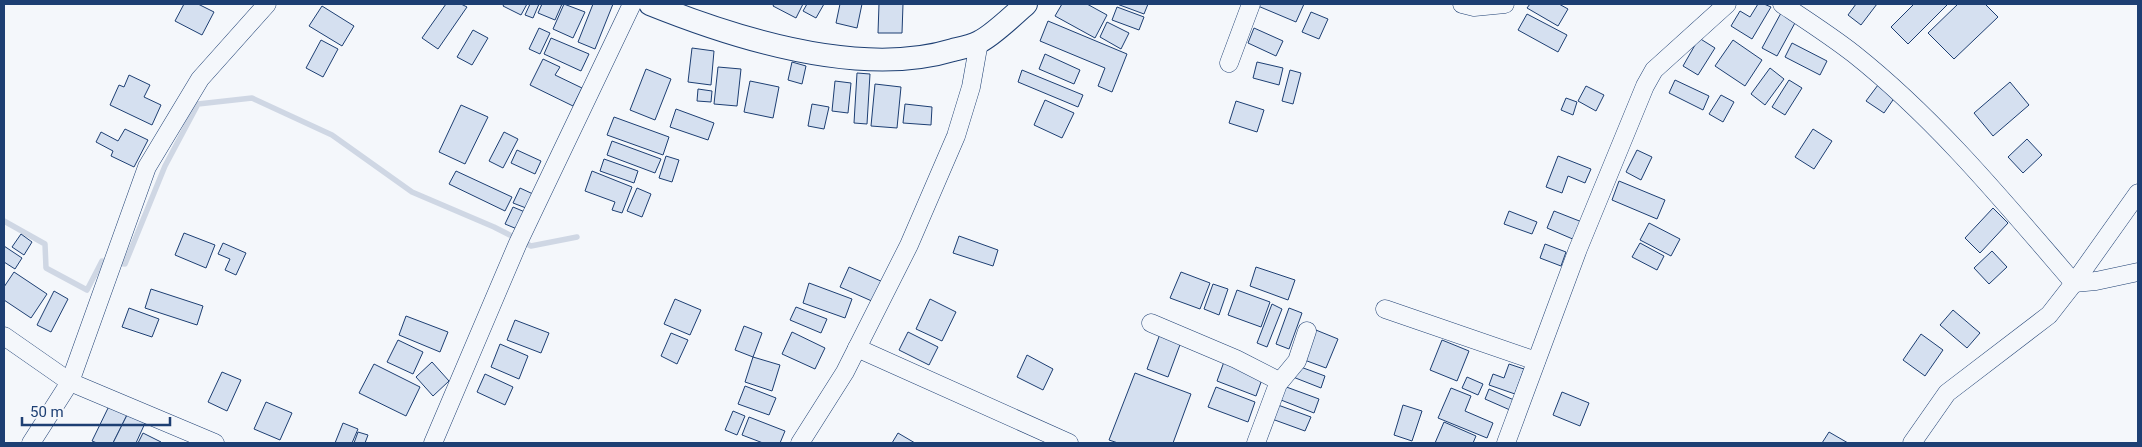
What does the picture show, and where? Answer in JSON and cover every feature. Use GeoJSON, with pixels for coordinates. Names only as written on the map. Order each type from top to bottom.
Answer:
{"type":"FeatureCollection","features":[{"type":"Feature","properties":{"kind":"street"},"geometry":{"type":"LineString","coordinates":[[31,443],[70,382],[147,167],[200,78],[266,4]]}},
{"type":"Feature","properties":{"kind":"street"},"geometry":{"type":"LineString","coordinates":[[433,443],[520,239],[632,4]]}},
{"type":"Feature","properties":{"kind":"street"},"geometry":{"type":"LineString","coordinates":[[650,4],[693,21],[744,37],[805,51],[867,59],[935,56],[979,42],[1026,4]]}},
{"type":"Feature","properties":{"kind":"street"},"geometry":{"type":"LineString","coordinates":[[1229,64],[1251,4]]}},
{"type":"Feature","properties":{"kind":"street"},"geometry":{"type":"LineString","coordinates":[[1462,4],[1474,7],[1505,4]]}},
{"type":"Feature","properties":{"kind":"street"},"geometry":{"type":"LineString","coordinates":[[1506,443],[1578,249],[1645,86],[1654,70],[1727,4]]}},
{"type":"Feature","properties":{"kind":"street"},"geometry":{"type":"LineString","coordinates":[[1782,4],[1853,53],[1920,112],[1984,178],[2074,283]]}},
{"type":"Feature","properties":{"kind":"street"},"geometry":{"type":"LineString","coordinates":[[800,443],[845,372],[909,245],[956,136],[971,87],[979,42]]}},
{"type":"Feature","properties":{"kind":"street"},"geometry":{"type":"LineString","coordinates":[[1912,443],[1947,393],[2049,315],[2138,193]]}},
{"type":"Feature","properties":{"kind":"street"},"geometry":{"type":"LineString","coordinates":[[2074,283],[2096,281],[2138,272]]}},
{"type":"Feature","properties":{"kind":"street"},"geometry":{"type":"LineString","coordinates":[[1385,309],[1536,360]]}},
{"type":"Feature","properties":{"kind":"street"},"geometry":{"type":"LineString","coordinates":[[1152,323],[1236,359],[1279,381]]}},
{"type":"Feature","properties":{"kind":"street"},"geometry":{"type":"LineString","coordinates":[[1256,443],[1279,381],[1296,361],[1307,331]]}},
{"type":"Feature","properties":{"kind":"street"},"geometry":{"type":"LineString","coordinates":[[4,336],[70,382],[214,443]]}},
{"type":"Feature","properties":{"kind":"street"},"geometry":{"type":"LineString","coordinates":[[857,348],[1069,443]]}},
{"type":"Feature","properties":{"kind":"building"},"geometry":{"type":"Polygon","coordinates":[[[184,4],[198,4],[214,12],[202,35],[175,21],[184,4]]]}},
{"type":"Feature","properties":{"kind":"building"},"geometry":{"type":"Polygon","coordinates":[[[446,4],[461,4],[467,7],[438,49],[422,38],[446,4]]]}},
{"type":"Feature","properties":{"kind":"building"},"geometry":{"type":"Polygon","coordinates":[[[504,4],[527,4],[521,15],[503,6],[504,4]]]}},
{"type":"Feature","properties":{"kind":"building"},"geometry":{"type":"Polygon","coordinates":[[[530,4],[539,4],[533,18],[525,15],[530,4]]]}},
{"type":"Feature","properties":{"kind":"building"},"geometry":{"type":"Polygon","coordinates":[[[542,4],[562,4],[555,20],[538,13],[542,4]]]}},
{"type":"Feature","properties":{"kind":"building"},"geometry":{"type":"Polygon","coordinates":[[[564,4],[585,12],[573,38],[553,29],[564,4]]]}},
{"type":"Feature","properties":{"kind":"building"},"geometry":{"type":"Polygon","coordinates":[[[593,4],[613,4],[595,49],[578,42],[593,4]]]}},
{"type":"Feature","properties":{"kind":"building"},"geometry":{"type":"Polygon","coordinates":[[[774,4],[803,4],[796,18],[773,6],[774,4]]]}},
{"type":"Feature","properties":{"kind":"building"},"geometry":{"type":"Polygon","coordinates":[[[807,4],[824,4],[816,18],[803,11],[807,4]]]}},
{"type":"Feature","properties":{"kind":"building"},"geometry":{"type":"Polygon","coordinates":[[[840,4],[862,4],[857,28],[836,23],[840,4]]]}},
{"type":"Feature","properties":{"kind":"building"},"geometry":{"type":"Polygon","coordinates":[[[879,4],[903,4],[902,33],[878,33],[879,4]]]}},
{"type":"Feature","properties":{"kind":"building"},"geometry":{"type":"Polygon","coordinates":[[[1062,4],[1087,4],[1107,15],[1095,38],[1055,16],[1062,4]]]}},
{"type":"Feature","properties":{"kind":"building"},"geometry":{"type":"Polygon","coordinates":[[[1117,4],[1148,4],[1144,14],[1117,4]]]}},
{"type":"Feature","properties":{"kind":"building"},"geometry":{"type":"Polygon","coordinates":[[[1259,4],[1304,4],[1296,22],[1258,6],[1259,4]]]}},
{"type":"Feature","properties":{"kind":"building"},"geometry":{"type":"Polygon","coordinates":[[[1530,4],[1559,4],[1568,9],[1558,26],[1527,8],[1530,4]]]}},
{"type":"Feature","properties":{"kind":"building"},"geometry":{"type":"Polygon","coordinates":[[[1758,4],[1771,7],[1752,39],[1731,26],[1740,11],[1750,17],[1758,4]]]}},
{"type":"Feature","properties":{"kind":"building"},"geometry":{"type":"Polygon","coordinates":[[[1856,4],[1877,4],[1861,25],[1848,15],[1856,4]]]}},
{"type":"Feature","properties":{"kind":"building"},"geometry":{"type":"Polygon","coordinates":[[[1914,4],[1948,4],[1908,44],[1891,27],[1914,4]]]}},
{"type":"Feature","properties":{"kind":"building"},"geometry":{"type":"Polygon","coordinates":[[[1958,4],[1985,4],[1998,17],[1954,59],[1928,33],[1958,4]]]}},
{"type":"Feature","properties":{"kind":"building"},"geometry":{"type":"Polygon","coordinates":[[[322,6],[354,26],[342,46],[309,26],[322,6]]]}},
{"type":"Feature","properties":{"kind":"building"},"geometry":{"type":"Polygon","coordinates":[[[1117,7],[1144,17],[1139,30],[1112,20],[1117,7]]]}},
{"type":"Feature","properties":{"kind":"building"},"geometry":{"type":"Polygon","coordinates":[[[1311,12],[1328,19],[1319,39],[1302,32],[1311,12]]]}},
{"type":"Feature","properties":{"kind":"building"},"geometry":{"type":"Polygon","coordinates":[[[1781,13],[1796,21],[1777,56],[1762,48],[1781,13]]]}},
{"type":"Feature","properties":{"kind":"building"},"geometry":{"type":"Polygon","coordinates":[[[1527,14],[1567,35],[1558,52],[1518,30],[1527,14]]]}},
{"type":"Feature","properties":{"kind":"building"},"geometry":{"type":"Polygon","coordinates":[[[1048,21],[1127,54],[1112,92],[1098,86],[1105,68],[1040,41],[1048,21]]]}},
{"type":"Feature","properties":{"kind":"building"},"geometry":{"type":"Polygon","coordinates":[[[1107,22],[1129,33],[1121,49],[1100,37],[1107,22]]]}},
{"type":"Feature","properties":{"kind":"building"},"geometry":{"type":"Polygon","coordinates":[[[539,28],[550,33],[540,54],[529,49],[539,28]]]}},
{"type":"Feature","properties":{"kind":"building"},"geometry":{"type":"Polygon","coordinates":[[[1254,28],[1283,41],[1276,56],[1248,43],[1254,28]]]}},
{"type":"Feature","properties":{"kind":"building"},"geometry":{"type":"Polygon","coordinates":[[[473,30],[488,38],[472,65],[457,57],[473,30]]]}},
{"type":"Feature","properties":{"kind":"building"},"geometry":{"type":"Polygon","coordinates":[[[551,38],[589,54],[581,71],[544,54],[551,38]]]}},
{"type":"Feature","properties":{"kind":"building"},"geometry":{"type":"Polygon","coordinates":[[[1699,38],[1715,48],[1698,75],[1683,66],[1699,38]]]}},
{"type":"Feature","properties":{"kind":"building"},"geometry":{"type":"Polygon","coordinates":[[[321,40],[338,49],[323,77],[306,68],[321,40]]]}},
{"type":"Feature","properties":{"kind":"building"},"geometry":{"type":"Polygon","coordinates":[[[1733,40],[1762,60],[1745,86],[1715,66],[1733,40]]]}},
{"type":"Feature","properties":{"kind":"building"},"geometry":{"type":"Polygon","coordinates":[[[1792,43],[1827,61],[1820,75],[1785,57],[1792,43]]]}},
{"type":"Feature","properties":{"kind":"building"},"geometry":{"type":"Polygon","coordinates":[[[692,48],[714,51],[711,85],[688,82],[692,48]]]}},
{"type":"Feature","properties":{"kind":"building"},"geometry":{"type":"Polygon","coordinates":[[[1045,54],[1080,70],[1074,84],[1039,69],[1045,54]]]}},
{"type":"Feature","properties":{"kind":"building"},"geometry":{"type":"Polygon","coordinates":[[[543,59],[560,67],[555,75],[582,88],[573,106],[530,85],[543,59]]]}},
{"type":"Feature","properties":{"kind":"building"},"geometry":{"type":"Polygon","coordinates":[[[792,62],[806,66],[802,84],[788,80],[792,62]]]}},
{"type":"Feature","properties":{"kind":"building"},"geometry":{"type":"Polygon","coordinates":[[[1257,62],[1283,68],[1279,85],[1253,78],[1257,62]]]}},
{"type":"Feature","properties":{"kind":"building"},"geometry":{"type":"Polygon","coordinates":[[[718,67],[741,69],[737,106],[714,104],[718,67]]]}},
{"type":"Feature","properties":{"kind":"building"},"geometry":{"type":"Polygon","coordinates":[[[1770,68],[1784,79],[1765,105],[1751,94],[1770,68]]]}},
{"type":"Feature","properties":{"kind":"building"},"geometry":{"type":"Polygon","coordinates":[[[646,69],[671,79],[655,120],[630,110],[646,69]]]}},
{"type":"Feature","properties":{"kind":"building"},"geometry":{"type":"Polygon","coordinates":[[[1022,70],[1083,95],[1078,107],[1018,82],[1022,70]]]}},
{"type":"Feature","properties":{"kind":"building"},"geometry":{"type":"Polygon","coordinates":[[[1290,70],[1301,73],[1293,104],[1282,101],[1290,70]]]}},
{"type":"Feature","properties":{"kind":"building"},"geometry":{"type":"Polygon","coordinates":[[[857,73],[870,74],[867,124],[854,123],[857,73]]]}},
{"type":"Feature","properties":{"kind":"building"},"geometry":{"type":"Polygon","coordinates":[[[129,75],[150,85],[144,97],[161,105],[152,125],[110,105],[119,85],[124,87],[129,75]]]}},
{"type":"Feature","properties":{"kind":"building"},"geometry":{"type":"Polygon","coordinates":[[[1675,80],[1709,96],[1703,110],[1669,93],[1675,80]]]}},
{"type":"Feature","properties":{"kind":"building"},"geometry":{"type":"Polygon","coordinates":[[[1789,80],[1802,88],[1785,115],[1772,107],[1789,80]]]}},
{"type":"Feature","properties":{"kind":"building"},"geometry":{"type":"Polygon","coordinates":[[[750,81],[779,87],[773,118],[744,112],[750,81]]]}},
{"type":"Feature","properties":{"kind":"building"},"geometry":{"type":"Polygon","coordinates":[[[835,81],[851,83],[848,113],[832,111],[835,81]]]}},
{"type":"Feature","properties":{"kind":"building"},"geometry":{"type":"Polygon","coordinates":[[[2010,82],[2029,105],[1993,136],[1974,113],[2010,82]]]}},
{"type":"Feature","properties":{"kind":"building"},"geometry":{"type":"Polygon","coordinates":[[[875,84],[901,87],[897,128],[871,126],[875,84]]]}},
{"type":"Feature","properties":{"kind":"building"},"geometry":{"type":"Polygon","coordinates":[[[1878,85],[1895,97],[1884,113],[1866,101],[1878,85]]]}},
{"type":"Feature","properties":{"kind":"building"},"geometry":{"type":"Polygon","coordinates":[[[1586,86],[1604,95],[1596,111],[1578,101],[1586,86]]]}},
{"type":"Feature","properties":{"kind":"building"},"geometry":{"type":"Polygon","coordinates":[[[698,89],[712,91],[711,102],[697,101],[698,89]]]}},
{"type":"Feature","properties":{"kind":"building"},"geometry":{"type":"Polygon","coordinates":[[[1721,95],[1734,102],[1723,122],[1709,114],[1721,95]]]}},
{"type":"Feature","properties":{"kind":"building"},"geometry":{"type":"Polygon","coordinates":[[[1566,98],[1577,102],[1573,115],[1561,110],[1566,98]]]}},
{"type":"Feature","properties":{"kind":"building"},"geometry":{"type":"Polygon","coordinates":[[[1045,100],[1074,113],[1062,138],[1034,125],[1045,100]]]}},
{"type":"Feature","properties":{"kind":"building"},"geometry":{"type":"Polygon","coordinates":[[[1236,101],[1264,110],[1257,132],[1229,123],[1236,101]]]}},
{"type":"Feature","properties":{"kind":"building"},"geometry":{"type":"Polygon","coordinates":[[[812,104],[829,107],[824,129],[808,126],[812,104]]]}},
{"type":"Feature","properties":{"kind":"building"},"geometry":{"type":"Polygon","coordinates":[[[905,104],[932,107],[931,125],[903,123],[905,104]]]}},
{"type":"Feature","properties":{"kind":"building"},"geometry":{"type":"Polygon","coordinates":[[[461,105],[488,117],[465,164],[439,152],[461,105]]]}},
{"type":"Feature","properties":{"kind":"building"},"geometry":{"type":"Polygon","coordinates":[[[676,109],[714,123],[708,140],[670,127],[676,109]]]}},
{"type":"Feature","properties":{"kind":"building"},"geometry":{"type":"Polygon","coordinates":[[[614,117],[669,137],[663,155],[607,135],[614,117]]]}},
{"type":"Feature","properties":{"kind":"building"},"geometry":{"type":"Polygon","coordinates":[[[125,129],[148,140],[134,167],[111,156],[113,151],[96,142],[101,132],[118,141],[125,129]]]}},
{"type":"Feature","properties":{"kind":"building"},"geometry":{"type":"Polygon","coordinates":[[[1813,129],[1832,141],[1814,169],[1795,157],[1813,129]]]}},
{"type":"Feature","properties":{"kind":"building"},"geometry":{"type":"Polygon","coordinates":[[[504,132],[518,139],[503,168],[489,161],[504,132]]]}},
{"type":"Feature","properties":{"kind":"building"},"geometry":{"type":"Polygon","coordinates":[[[2027,139],[2042,155],[2023,173],[2008,157],[2027,139]]]}},
{"type":"Feature","properties":{"kind":"building"},"geometry":{"type":"Polygon","coordinates":[[[612,141],[661,159],[655,173],[607,155],[612,141]]]}},
{"type":"Feature","properties":{"kind":"building"},"geometry":{"type":"Polygon","coordinates":[[[517,150],[541,161],[535,174],[511,163],[517,150]]]}},
{"type":"Feature","properties":{"kind":"building"},"geometry":{"type":"Polygon","coordinates":[[[1637,150],[1652,157],[1641,180],[1626,172],[1637,150]]]}},
{"type":"Feature","properties":{"kind":"building"},"geometry":{"type":"Polygon","coordinates":[[[666,156],[679,160],[672,182],[659,178],[666,156]]]}},
{"type":"Feature","properties":{"kind":"building"},"geometry":{"type":"Polygon","coordinates":[[[1558,156],[1591,169],[1585,183],[1568,176],[1562,193],[1546,187],[1558,156]]]}},
{"type":"Feature","properties":{"kind":"building"},"geometry":{"type":"Polygon","coordinates":[[[604,159],[638,171],[634,183],[600,171],[604,159]]]}},
{"type":"Feature","properties":{"kind":"building"},"geometry":{"type":"Polygon","coordinates":[[[456,171],[512,197],[505,211],[449,184],[456,171]]]}},
{"type":"Feature","properties":{"kind":"building"},"geometry":{"type":"Polygon","coordinates":[[[592,171],[632,187],[622,213],[612,210],[615,202],[585,191],[592,171]]]}},
{"type":"Feature","properties":{"kind":"building"},"geometry":{"type":"Polygon","coordinates":[[[1619,181],[1665,200],[1657,219],[1612,200],[1619,181]]]}},
{"type":"Feature","properties":{"kind":"building"},"geometry":{"type":"Polygon","coordinates":[[[520,188],[533,194],[526,208],[513,203],[520,188]]]}},
{"type":"Feature","properties":{"kind":"building"},"geometry":{"type":"Polygon","coordinates":[[[637,188],[651,194],[642,217],[627,211],[637,188]]]}},
{"type":"Feature","properties":{"kind":"building"},"geometry":{"type":"Polygon","coordinates":[[[513,207],[525,212],[517,229],[505,224],[513,207]]]}},
{"type":"Feature","properties":{"kind":"building"},"geometry":{"type":"Polygon","coordinates":[[[1993,208],[2008,223],[1980,253],[1965,238],[1993,208]]]}},
{"type":"Feature","properties":{"kind":"building"},"geometry":{"type":"Polygon","coordinates":[[[1509,211],[1537,222],[1532,234],[1504,224],[1509,211]]]}},
{"type":"Feature","properties":{"kind":"building"},"geometry":{"type":"Polygon","coordinates":[[[1554,211],[1582,222],[1575,240],[1547,228],[1554,211]]]}},
{"type":"Feature","properties":{"kind":"building"},"geometry":{"type":"Polygon","coordinates":[[[1649,223],[1680,239],[1671,256],[1640,240],[1649,223]]]}},
{"type":"Feature","properties":{"kind":"building"},"geometry":{"type":"Polygon","coordinates":[[[184,233],[215,245],[206,268],[175,255],[184,233]]]}},
{"type":"Feature","properties":{"kind":"building"},"geometry":{"type":"Polygon","coordinates":[[[21,234],[32,242],[24,255],[12,247],[21,234]]]}},
{"type":"Feature","properties":{"kind":"building"},"geometry":{"type":"Polygon","coordinates":[[[959,236],[998,250],[993,266],[953,253],[959,236]]]}},
{"type":"Feature","properties":{"kind":"building"},"geometry":{"type":"Polygon","coordinates":[[[223,243],[246,253],[236,275],[225,270],[230,259],[218,254],[223,243]]]}},
{"type":"Feature","properties":{"kind":"building"},"geometry":{"type":"Polygon","coordinates":[[[1640,243],[1664,256],[1657,270],[1632,257],[1640,243]]]}},
{"type":"Feature","properties":{"kind":"building"},"geometry":{"type":"Polygon","coordinates":[[[1545,244],[1566,252],[1561,266],[1540,258],[1545,244]]]}},
{"type":"Feature","properties":{"kind":"building"},"geometry":{"type":"Polygon","coordinates":[[[4,246],[22,258],[15,269],[4,262],[4,246]]]}},
{"type":"Feature","properties":{"kind":"building"},"geometry":{"type":"Polygon","coordinates":[[[1992,251],[2007,267],[1989,284],[1974,268],[1992,251]]]}},
{"type":"Feature","properties":{"kind":"building"},"geometry":{"type":"Polygon","coordinates":[[[849,267],[883,282],[874,302],[840,287],[849,267]]]}},
{"type":"Feature","properties":{"kind":"building"},"geometry":{"type":"Polygon","coordinates":[[[1256,267],[1295,280],[1288,300],[1250,286],[1256,267]]]}},
{"type":"Feature","properties":{"kind":"building"},"geometry":{"type":"Polygon","coordinates":[[[14,272],[47,294],[31,318],[4,300],[4,287],[14,272]]]}},
{"type":"Feature","properties":{"kind":"building"},"geometry":{"type":"Polygon","coordinates":[[[1181,272],[1210,283],[1200,309],[1170,298],[1181,272]]]}},
{"type":"Feature","properties":{"kind":"building"},"geometry":{"type":"Polygon","coordinates":[[[809,283],[852,299],[845,318],[803,303],[809,283]]]}},
{"type":"Feature","properties":{"kind":"building"},"geometry":{"type":"Polygon","coordinates":[[[1213,284],[1228,289],[1219,315],[1204,309],[1213,284]]]}},
{"type":"Feature","properties":{"kind":"building"},"geometry":{"type":"Polygon","coordinates":[[[151,289],[203,306],[197,325],[145,308],[151,289]]]}},
{"type":"Feature","properties":{"kind":"building"},"geometry":{"type":"Polygon","coordinates":[[[1237,290],[1270,302],[1261,327],[1228,315],[1237,290]]]}},
{"type":"Feature","properties":{"kind":"building"},"geometry":{"type":"Polygon","coordinates":[[[54,291],[68,299],[51,332],[37,325],[54,291]]]}},
{"type":"Feature","properties":{"kind":"building"},"geometry":{"type":"Polygon","coordinates":[[[675,299],[701,310],[690,335],[664,324],[675,299]]]}},
{"type":"Feature","properties":{"kind":"building"},"geometry":{"type":"Polygon","coordinates":[[[930,299],[956,312],[942,341],[916,329],[930,299]]]}},
{"type":"Feature","properties":{"kind":"building"},"geometry":{"type":"Polygon","coordinates":[[[1272,304],[1282,309],[1267,347],[1257,343],[1272,304]]]}},
{"type":"Feature","properties":{"kind":"building"},"geometry":{"type":"Polygon","coordinates":[[[796,307],[827,319],[821,333],[790,320],[796,307]]]}},
{"type":"Feature","properties":{"kind":"building"},"geometry":{"type":"Polygon","coordinates":[[[129,308],[159,319],[152,337],[122,327],[129,308]]]}},
{"type":"Feature","properties":{"kind":"building"},"geometry":{"type":"Polygon","coordinates":[[[1289,308],[1302,313],[1289,349],[1276,344],[1289,308]]]}},
{"type":"Feature","properties":{"kind":"building"},"geometry":{"type":"Polygon","coordinates":[[[1953,310],[1980,333],[1967,348],[1940,325],[1953,310]]]}},
{"type":"Feature","properties":{"kind":"building"},"geometry":{"type":"Polygon","coordinates":[[[406,316],[448,332],[440,352],[399,335],[406,316]]]}},
{"type":"Feature","properties":{"kind":"building"},"geometry":{"type":"Polygon","coordinates":[[[515,320],[549,333],[541,353],[507,340],[515,320]]]}},
{"type":"Feature","properties":{"kind":"building"},"geometry":{"type":"Polygon","coordinates":[[[744,326],[762,333],[753,357],[735,350],[744,326]]]}},
{"type":"Feature","properties":{"kind":"building"},"geometry":{"type":"Polygon","coordinates":[[[1311,328],[1338,339],[1326,368],[1299,358],[1311,328]]]}},
{"type":"Feature","properties":{"kind":"building"},"geometry":{"type":"Polygon","coordinates":[[[792,332],[825,348],[815,369],[782,354],[792,332]]]}},
{"type":"Feature","properties":{"kind":"building"},"geometry":{"type":"Polygon","coordinates":[[[908,332],[938,347],[929,365],[899,350],[908,332]]]}},
{"type":"Feature","properties":{"kind":"building"},"geometry":{"type":"Polygon","coordinates":[[[671,333],[688,340],[677,364],[661,356],[671,333]]]}},
{"type":"Feature","properties":{"kind":"building"},"geometry":{"type":"Polygon","coordinates":[[[1160,334],[1181,342],[1168,377],[1147,369],[1160,334]]]}},
{"type":"Feature","properties":{"kind":"building"},"geometry":{"type":"Polygon","coordinates":[[[1921,334],[1943,350],[1925,376],[1903,360],[1921,334]]]}},
{"type":"Feature","properties":{"kind":"building"},"geometry":{"type":"Polygon","coordinates":[[[398,340],[423,352],[413,374],[387,362],[398,340]]]}},
{"type":"Feature","properties":{"kind":"building"},"geometry":{"type":"Polygon","coordinates":[[[1442,340],[1469,351],[1457,381],[1430,370],[1442,340]]]}},
{"type":"Feature","properties":{"kind":"building"},"geometry":{"type":"Polygon","coordinates":[[[500,344],[528,356],[519,379],[491,367],[500,344]]]}},
{"type":"Feature","properties":{"kind":"building"},"geometry":{"type":"Polygon","coordinates":[[[1027,355],[1053,369],[1043,390],[1017,377],[1027,355]]]}},
{"type":"Feature","properties":{"kind":"building"},"geometry":{"type":"Polygon","coordinates":[[[753,357],[780,365],[772,391],[745,382],[753,357]]]}},
{"type":"Feature","properties":{"kind":"building"},"geometry":{"type":"Polygon","coordinates":[[[1225,359],[1264,374],[1256,396],[1217,381],[1225,359]]]}},
{"type":"Feature","properties":{"kind":"building"},"geometry":{"type":"Polygon","coordinates":[[[432,362],[449,381],[433,396],[416,377],[432,362]]]}},
{"type":"Feature","properties":{"kind":"building"},"geometry":{"type":"Polygon","coordinates":[[[374,364],[420,387],[406,416],[359,393],[374,364]]]}},
{"type":"Feature","properties":{"kind":"building"},"geometry":{"type":"Polygon","coordinates":[[[1509,364],[1524,369],[1515,394],[1489,385],[1493,374],[1504,378],[1509,364]]]}},
{"type":"Feature","properties":{"kind":"building"},"geometry":{"type":"Polygon","coordinates":[[[1298,366],[1325,376],[1321,388],[1293,377],[1298,366]]]}},
{"type":"Feature","properties":{"kind":"building"},"geometry":{"type":"Polygon","coordinates":[[[222,372],[241,380],[227,411],[208,402],[222,372]]]}},
{"type":"Feature","properties":{"kind":"building"},"geometry":{"type":"Polygon","coordinates":[[[1135,373],[1191,394],[1173,443],[1118,443],[1109,440],[1135,373]]]}},
{"type":"Feature","properties":{"kind":"building"},"geometry":{"type":"Polygon","coordinates":[[[485,374],[513,387],[505,405],[477,392],[485,374]]]}},
{"type":"Feature","properties":{"kind":"building"},"geometry":{"type":"Polygon","coordinates":[[[1467,377],[1483,384],[1478,395],[1462,388],[1467,377]]]}},
{"type":"Feature","properties":{"kind":"building"},"geometry":{"type":"Polygon","coordinates":[[[1281,385],[1319,399],[1314,413],[1276,398],[1281,385]]]}},
{"type":"Feature","properties":{"kind":"building"},"geometry":{"type":"Polygon","coordinates":[[[745,386],[776,398],[769,415],[738,404],[745,386]]]}},
{"type":"Feature","properties":{"kind":"building"},"geometry":{"type":"Polygon","coordinates":[[[1216,387],[1255,402],[1248,422],[1208,407],[1216,387]]]}},
{"type":"Feature","properties":{"kind":"building"},"geometry":{"type":"Polygon","coordinates":[[[1451,388],[1471,396],[1465,411],[1493,423],[1487,438],[1438,418],[1451,388]]]}},
{"type":"Feature","properties":{"kind":"building"},"geometry":{"type":"Polygon","coordinates":[[[1489,389],[1514,400],[1510,410],[1485,399],[1489,389]]]}},
{"type":"Feature","properties":{"kind":"building"},"geometry":{"type":"Polygon","coordinates":[[[1562,392],[1589,403],[1580,426],[1553,415],[1562,392]]]}},
{"type":"Feature","properties":{"kind":"building"},"geometry":{"type":"Polygon","coordinates":[[[266,402],[292,413],[280,440],[254,429],[266,402]]]}},
{"type":"Feature","properties":{"kind":"building"},"geometry":{"type":"Polygon","coordinates":[[[110,404],[128,413],[113,443],[97,443],[92,441],[110,404]]]}},
{"type":"Feature","properties":{"kind":"building"},"geometry":{"type":"Polygon","coordinates":[[[1278,405],[1311,417],[1305,431],[1272,419],[1278,405]]]}},
{"type":"Feature","properties":{"kind":"building"},"geometry":{"type":"Polygon","coordinates":[[[1403,405],[1422,411],[1412,441],[1394,435],[1403,405]]]}},
{"type":"Feature","properties":{"kind":"building"},"geometry":{"type":"Polygon","coordinates":[[[733,411],[745,416],[737,435],[725,430],[733,411]]]}},
{"type":"Feature","properties":{"kind":"building"},"geometry":{"type":"Polygon","coordinates":[[[128,413],[146,421],[136,443],[113,443],[128,413]]]}},
{"type":"Feature","properties":{"kind":"building"},"geometry":{"type":"Polygon","coordinates":[[[749,417],[785,431],[780,443],[763,443],[742,435],[749,417]]]}},
{"type":"Feature","properties":{"kind":"building"},"geometry":{"type":"Polygon","coordinates":[[[1444,422],[1476,436],[1473,443],[1435,443],[1444,422]]]}},
{"type":"Feature","properties":{"kind":"building"},"geometry":{"type":"Polygon","coordinates":[[[343,423],[358,429],[352,443],[335,443],[343,423]]]}},
{"type":"Feature","properties":{"kind":"building"},"geometry":{"type":"Polygon","coordinates":[[[358,432],[368,435],[365,443],[354,443],[358,432]]]}},
{"type":"Feature","properties":{"kind":"building"},"geometry":{"type":"Polygon","coordinates":[[[1829,432],[1848,443],[1822,443],[1829,432]]]}},
{"type":"Feature","properties":{"kind":"building"},"geometry":{"type":"Polygon","coordinates":[[[143,433],[161,442],[138,443],[143,433]]]}},
{"type":"Feature","properties":{"kind":"building"},"geometry":{"type":"Polygon","coordinates":[[[898,433],[915,443],[892,443],[898,433]]]}},
{"type":"Feature","properties":{"kind":"waterway"},"geometry":{"type":"LineString","coordinates":[[4,221],[45,244],[46,268],[87,290],[102,261],[125,264],[165,166],[198,104],[252,98],[332,135],[412,192],[494,227],[531,246],[577,237]]}}]}
